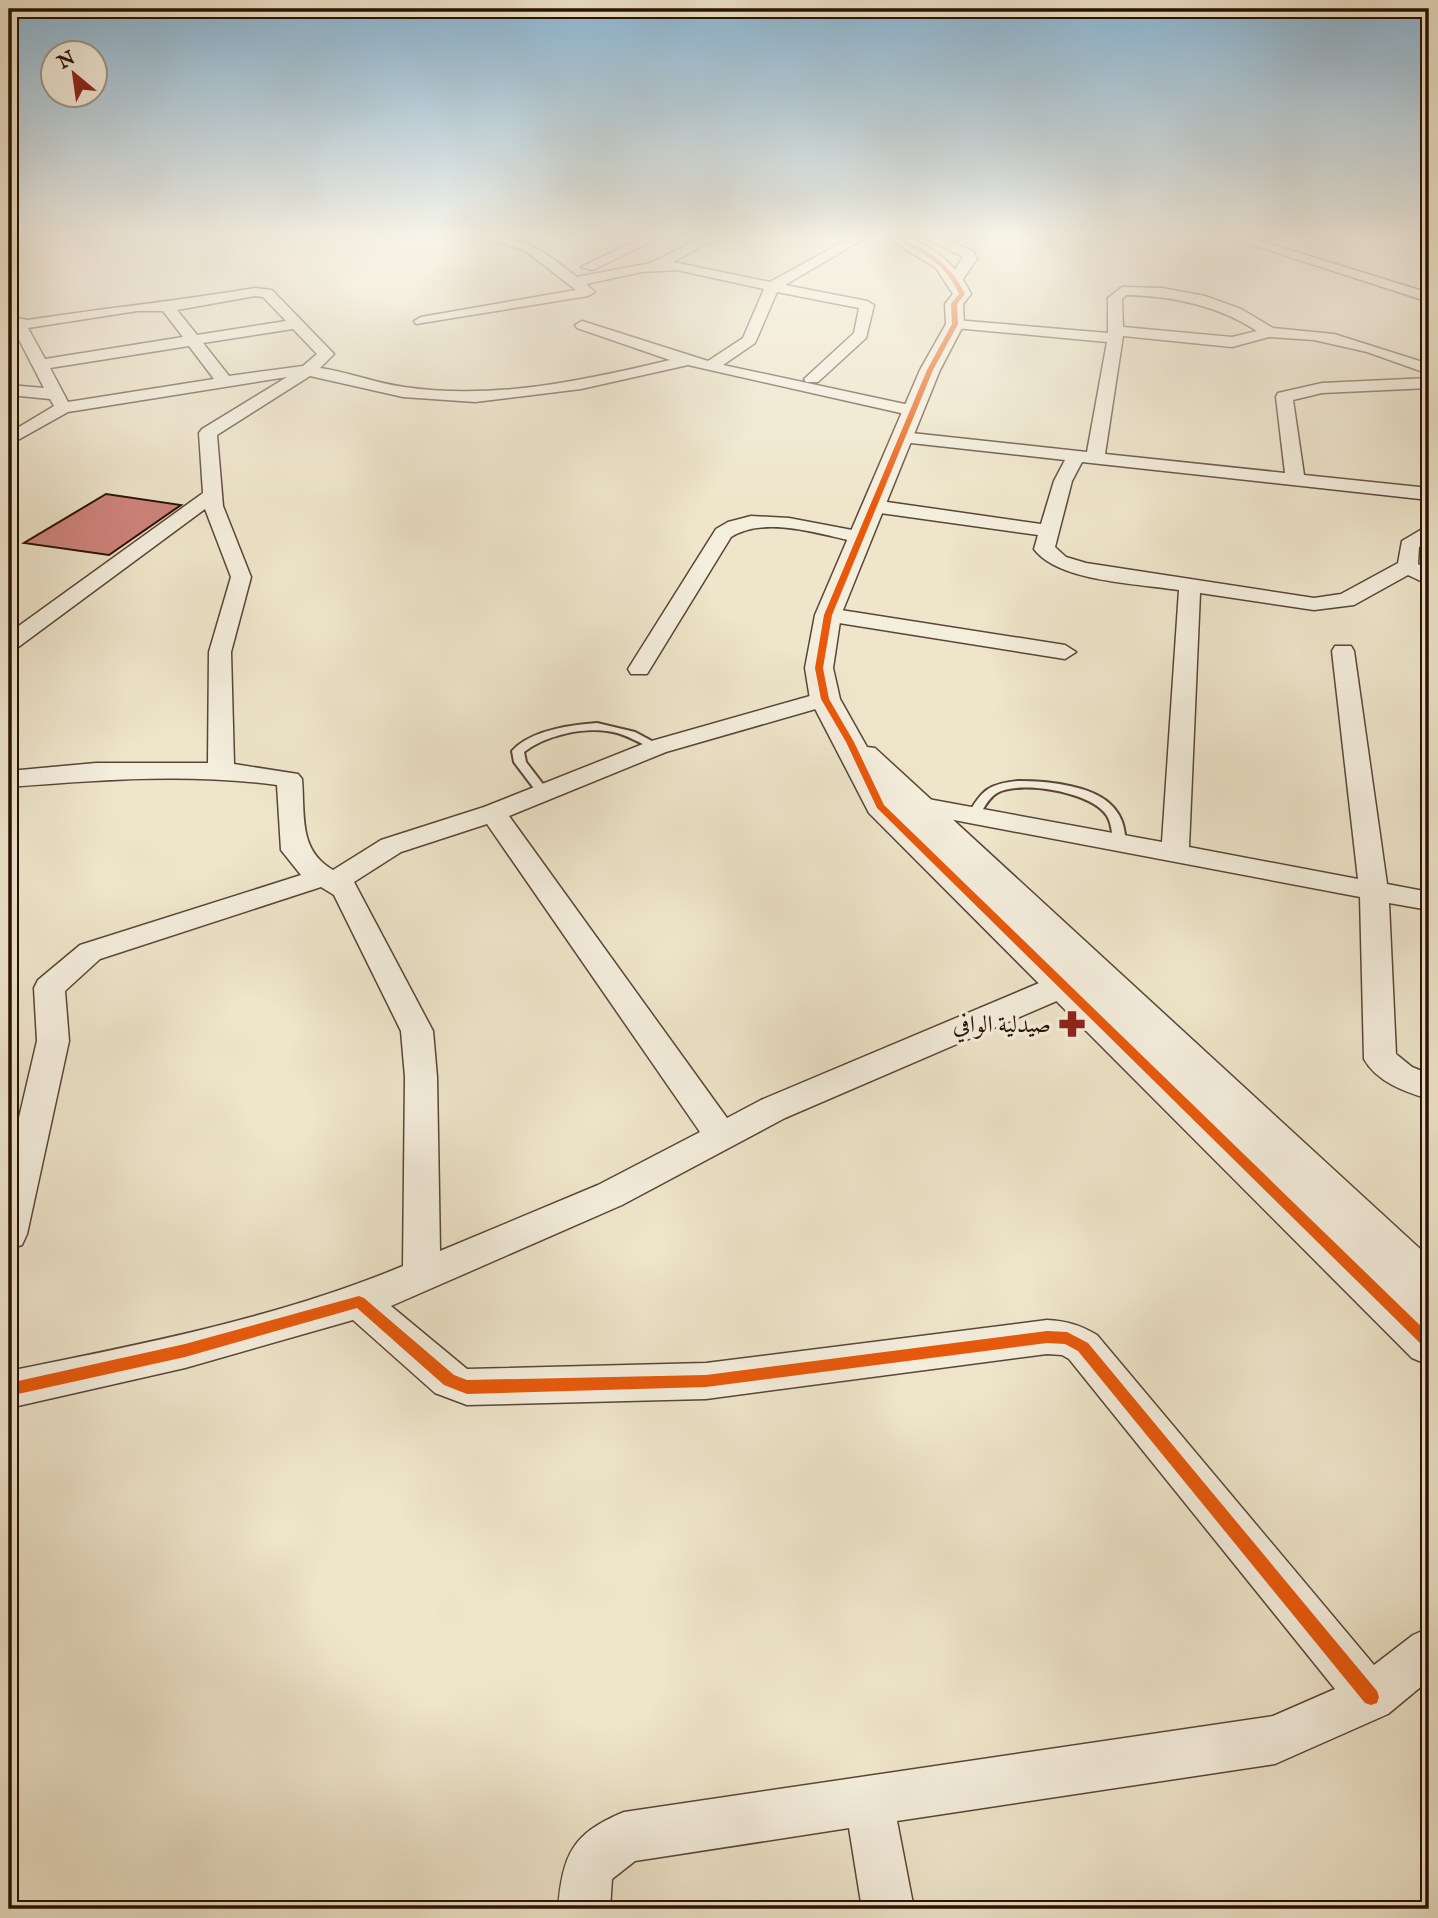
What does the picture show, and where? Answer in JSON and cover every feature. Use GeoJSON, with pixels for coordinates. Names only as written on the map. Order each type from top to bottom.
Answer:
{"type":"FeatureCollection","features":[{"type":"Feature","properties":{"kind":"street"},"geometry":{"type":"LineString","coordinates":[[13,324],[59,401]]}},
{"type":"Feature","properties":{"kind":"street"},"geometry":{"type":"LineString","coordinates":[[180,324],[225,382]]}},
{"type":"Feature","properties":{"kind":"street"},"geometry":{"type":"LineString","coordinates":[[39,365],[295,324],[326,355],[307,371],[208,433],[213,506],[241,577],[220,652],[222,770]]}},
{"type":"Feature","properties":{"kind":"street"},"geometry":{"type":"LineString","coordinates":[[711,366],[750,340],[758,324]]}},
{"type":"Feature","properties":{"kind":"street"},"geometry":{"type":"LineString","coordinates":[[812,379],[861,335],[863,324]]}},
{"type":"Feature","properties":{"kind":"street"},"geometry":{"type":"LineString","coordinates":[[945,324],[914,411],[828,615],[819,668],[825,699],[850,743],[880,806],[1429,1343]]}},
{"type":"Feature","properties":{"kind":"street"},"geometry":{"type":"LineString","coordinates":[[1051,324],[1116,334],[1232,342],[1249,341],[1270,332]]}},
{"type":"Feature","properties":{"kind":"street"},"geometry":{"type":"LineString","coordinates":[[1116,324],[1116,334],[1085,457],[1063,481],[1044,549],[1059,561],[1083,569],[1314,604],[1346,600],[1408,566]]}},
{"type":"Feature","properties":{"kind":"street"},"geometry":{"type":"LineString","coordinates":[[1256,324],[1270,332],[1349,342],[1429,369]]}},
{"type":"Feature","properties":{"kind":"street"},"geometry":{"type":"LineString","coordinates":[[582,326],[628,344],[686,361],[914,411]]}},
{"type":"Feature","properties":{"kind":"street"},"geometry":{"type":"LineString","coordinates":[[9,390],[59,401],[225,382],[272,372],[307,371],[362,379],[401,392],[521,396],[569,388],[686,361]]}},
{"type":"Feature","properties":{"kind":"street"},"geometry":{"type":"LineString","coordinates":[[1295,480],[1284,397],[1322,388],[1429,383]]}},
{"type":"Feature","properties":{"kind":"street"},"geometry":{"type":"LineString","coordinates":[[9,440],[59,401]]}},
{"type":"Feature","properties":{"kind":"street"},"geometry":{"type":"LineString","coordinates":[[902,437],[1429,494]]}},
{"type":"Feature","properties":{"kind":"street"},"geometry":{"type":"LineString","coordinates":[[9,643],[212,495]]}},
{"type":"Feature","properties":{"kind":"street"},"geometry":{"type":"LineString","coordinates":[[873,506],[1049,531]]}},
{"type":"Feature","properties":{"kind":"street"},"geometry":{"type":"LineString","coordinates":[[639,669],[730,526],[761,521],[861,537]]}},
{"type":"Feature","properties":{"kind":"street"},"geometry":{"type":"LineString","coordinates":[[1408,566],[1409,545],[1429,531]]}},
{"type":"Feature","properties":{"kind":"street"},"geometry":{"type":"LineString","coordinates":[[1408,566],[1429,579]]}},
{"type":"Feature","properties":{"kind":"street"},"geometry":{"type":"LineString","coordinates":[[1175,855],[1190,585]]}},
{"type":"Feature","properties":{"kind":"street"},"geometry":{"type":"LineString","coordinates":[[828,615],[1065,652]]}},
{"type":"Feature","properties":{"kind":"street"},"geometry":{"type":"LineString","coordinates":[[1343,651],[1374,893],[1380,1059],[1401,1076],[1429,1087]]}},
{"type":"Feature","properties":{"kind":"street"},"geometry":{"type":"LineString","coordinates":[[9,1234],[53,1041],[49,988],[90,952],[329,879],[391,846],[494,813],[657,747],[825,699]]}},
{"type":"Feature","properties":{"kind":"street"},"geometry":{"type":"LineString","coordinates":[[850,743],[1429,1286]]}},
{"type":"Feature","properties":{"kind":"street"},"geometry":{"type":"LineString","coordinates":[[9,779],[96,771],[222,770],[289,779],[295,850],[311,869],[345,889],[417,1031],[421,1077],[422,1275]]}},
{"type":"Feature","properties":{"kind":"street"},"geometry":{"type":"LineString","coordinates":[[917,805],[1374,893],[1429,901]]}},
{"type":"Feature","properties":{"kind":"street"},"geometry":{"type":"LineString","coordinates":[[494,813],[721,1136]]}},
{"type":"Feature","properties":{"kind":"street"},"geometry":{"type":"LineString","coordinates":[[9,1390],[157,1359],[260,1333],[359,1302],[610,1195],[773,1110],[1062,986]]}},
{"type":"Feature","properties":{"kind":"street"},"geometry":{"type":"LineString","coordinates":[[359,1302],[449,1380],[467,1387],[706,1381],[1047,1337],[1067,1338],[1083,1347],[1371,1697]]}},
{"type":"Feature","properties":{"kind":"street"},"geometry":{"type":"LineString","coordinates":[[584,1909],[588,1866],[624,1837],[1275,1740],[1371,1697],[1429,1651]]}},
{"type":"Feature","properties":{"kind":"street"},"geometry":{"type":"LineString","coordinates":[[869,1801],[888,1909]]}},
{"type":"Feature","properties":{"kind":"lane"},"geometry":{"type":"LineString","coordinates":[[543,792],[520,762],[518,751],[527,742],[589,725],[626,730],[657,747]]}},
{"type":"Feature","properties":{"kind":"lane"},"geometry":{"type":"LineString","coordinates":[[972,816],[989,791],[1003,786],[1016,783],[1075,792],[1108,808],[1117,822],[1119,844]]}},
{"type":"Feature","properties":{"kind":"building"},"geometry":{"type":"Polygon","coordinates":[[[106,494],[181,505],[109,555],[24,543],[106,494]]]}},
{"type":"Feature","properties":{"kind":"cycle path"},"geometry":{"type":"LineString","coordinates":[[955,324],[930,370],[828,615],[819,668],[825,699],[850,742],[880,806],[1429,1343]]}},
{"type":"Feature","properties":{"kind":"cycle path"},"geometry":{"type":"LineString","coordinates":[[9,1390],[185,1350],[359,1302],[449,1380],[467,1387],[706,1381],[1047,1337],[1067,1338],[1083,1347],[1371,1697]]}},
{"type":"Feature","properties":{"kind":"place","name":"صيدلية الوافي"},"geometry":{"type":"Point","coordinates":[1072,1024]}}]}
